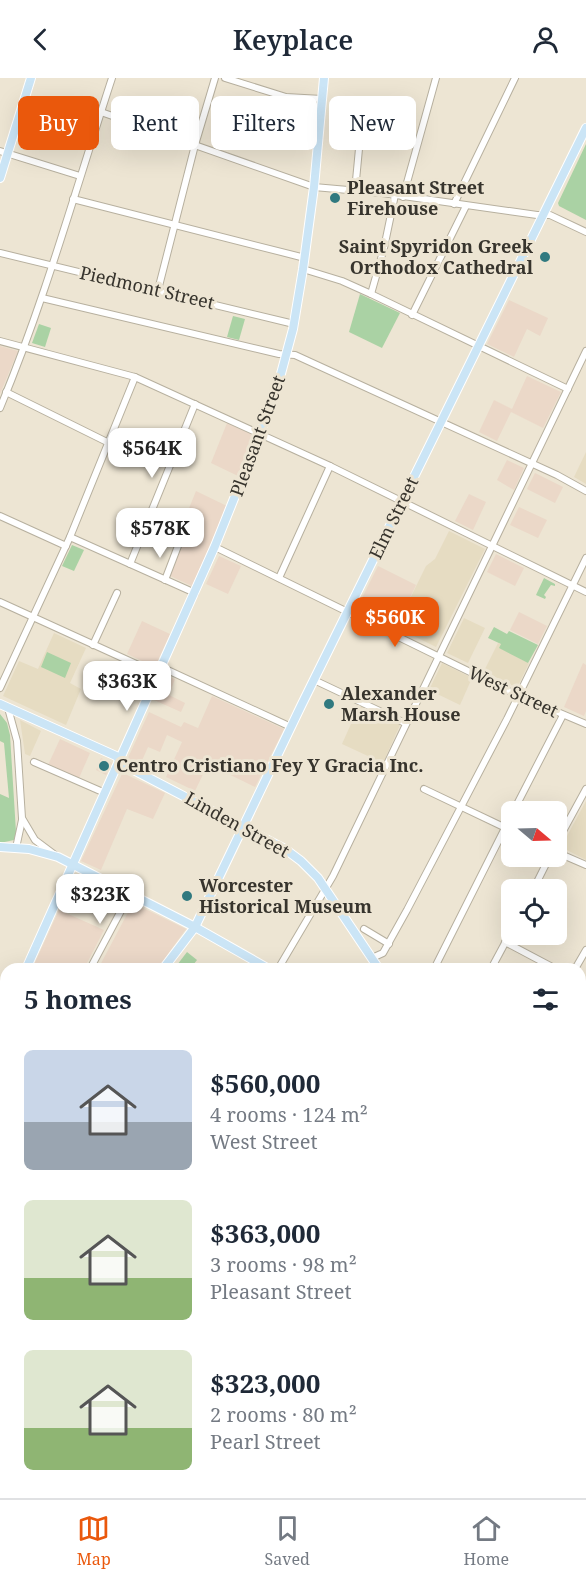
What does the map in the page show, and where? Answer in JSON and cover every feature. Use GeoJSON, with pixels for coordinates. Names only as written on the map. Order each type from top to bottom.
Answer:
{"type":"FeatureCollection","features":[{"type":"Feature","properties":{"kind":"main road"},"geometry":{"type":"LineString","coordinates":[[0,178],[4,152],[31,78]]}},
{"type":"Feature","properties":{"kind":"main road","name":"Pleasant Street"},"geometry":{"type":"LineString","coordinates":[[29,963],[215,547],[274,396],[294,324],[305,258],[324,78]]}},
{"type":"Feature","properties":{"kind":"main road","name":"Elm Street"},"geometry":{"type":"LineString","coordinates":[[168,963],[195,927],[586,128]]}},
{"type":"Feature","properties":{"kind":"main road","name":"Linden Street"},"geometry":{"type":"LineString","coordinates":[[4,706],[116,756],[124,765],[244,826],[296,857],[325,889],[375,963]]}},
{"type":"Feature","properties":{"kind":"main road"},"geometry":{"type":"LineString","coordinates":[[0,847],[44,852],[58,857],[131,892],[258,963]]}},
{"type":"Feature","properties":{"kind":"street"},"geometry":{"type":"LineString","coordinates":[[0,408],[42,298],[112,78]]}},
{"type":"Feature","properties":{"kind":"street"},"geometry":{"type":"LineString","coordinates":[[199,132],[215,78]]}},
{"type":"Feature","properties":{"kind":"street"},"geometry":{"type":"LineString","coordinates":[[225,78],[286,97],[322,99]]}},
{"type":"Feature","properties":{"kind":"street"},"geometry":{"type":"LineString","coordinates":[[371,294],[434,78]]}},
{"type":"Feature","properties":{"kind":"street"},"geometry":{"type":"LineString","coordinates":[[454,204],[515,78]]}},
{"type":"Feature","properties":{"kind":"street"},"geometry":{"type":"LineString","coordinates":[[101,112],[111,116]]}},
{"type":"Feature","properties":{"kind":"street"},"geometry":{"type":"LineString","coordinates":[[199,146],[314,186],[550,215],[586,231]]}},
{"type":"Feature","properties":{"kind":"street"},"geometry":{"type":"LineString","coordinates":[[158,290],[194,150]]}},
{"type":"Feature","properties":{"kind":"street"},"geometry":{"type":"LineString","coordinates":[[355,191],[359,150]]}},
{"type":"Feature","properties":{"kind":"street"},"geometry":{"type":"LineString","coordinates":[[4,152],[80,176]]}},
{"type":"Feature","properties":{"kind":"street"},"geometry":{"type":"LineString","coordinates":[[73,199],[305,258]]}},
{"type":"Feature","properties":{"kind":"street"},"geometry":{"type":"LineString","coordinates":[[412,315],[466,206]]}},
{"type":"Feature","properties":{"kind":"street","name":"Piedmont Street"},"geometry":{"type":"LineString","coordinates":[[0,253],[294,324]]}},
{"type":"Feature","properties":{"kind":"street"},"geometry":{"type":"LineString","coordinates":[[303,269],[342,281],[371,294],[568,389]]}},
{"type":"Feature","properties":{"kind":"street"},"geometry":{"type":"LineString","coordinates":[[42,298],[286,355],[295,355],[531,463],[586,491]]}},
{"type":"Feature","properties":{"kind":"street"},"geometry":{"type":"LineString","coordinates":[[0,341],[135,377],[261,433],[586,592]]}},
{"type":"Feature","properties":{"kind":"street"},"geometry":{"type":"LineString","coordinates":[[282,963],[325,889],[586,351]]}},
{"type":"Feature","properties":{"kind":"street"},"geometry":{"type":"LineString","coordinates":[[0,688],[70,537],[135,377]]}},
{"type":"Feature","properties":{"kind":"street"},"geometry":{"type":"LineString","coordinates":[[6,392],[109,443]]}},
{"type":"Feature","properties":{"kind":"street"},"geometry":{"type":"LineString","coordinates":[[130,564],[195,404]]}},
{"type":"Feature","properties":{"kind":"street"},"geometry":{"type":"LineString","coordinates":[[279,578],[330,466]]}},
{"type":"Feature","properties":{"kind":"street"},"geometry":{"type":"LineString","coordinates":[[0,516],[66,546]]}},
{"type":"Feature","properties":{"kind":"street"},"geometry":{"type":"LineString","coordinates":[[70,537],[195,593]]}},
{"type":"Feature","properties":{"kind":"street"},"geometry":{"type":"LineString","coordinates":[[165,580],[177,546]]}},
{"type":"Feature","properties":{"kind":"street","name":"West Street"},"geometry":{"type":"LineString","coordinates":[[215,547],[519,696],[586,724]]}},
{"type":"Feature","properties":{"kind":"street"},"geometry":{"type":"LineString","coordinates":[[372,958],[383,953],[389,944],[519,696],[586,558]]}},
{"type":"Feature","properties":{"kind":"street"},"geometry":{"type":"LineString","coordinates":[[93,645],[117,593]]}},
{"type":"Feature","properties":{"kind":"street"},"geometry":{"type":"LineString","coordinates":[[0,602],[93,645],[160,670],[291,727]]}},
{"type":"Feature","properties":{"kind":"street"},"geometry":{"type":"LineString","coordinates":[[314,680],[405,723]]}},
{"type":"Feature","properties":{"kind":"street"},"geometry":{"type":"LineString","coordinates":[[4,706],[16,741],[22,818],[16,848]]}},
{"type":"Feature","properties":{"kind":"street"},"geometry":{"type":"LineString","coordinates":[[518,801],[563,715]]}},
{"type":"Feature","properties":{"kind":"street"},"geometry":{"type":"LineString","coordinates":[[34,762],[105,793]]}},
{"type":"Feature","properties":{"kind":"street"},"geometry":{"type":"LineString","coordinates":[[424,789],[501,826]]}},
{"type":"Feature","properties":{"kind":"street"},"geometry":{"type":"LineString","coordinates":[[567,824],[586,789]]}},
{"type":"Feature","properties":{"kind":"street"},"geometry":{"type":"LineString","coordinates":[[22,818],[35,840],[58,857]]}},
{"type":"Feature","properties":{"kind":"street"},"geometry":{"type":"LineString","coordinates":[[437,963],[501,842]]}},
{"type":"Feature","properties":{"kind":"street"},"geometry":{"type":"LineString","coordinates":[[567,857],[586,865]]}},
{"type":"Feature","properties":{"kind":"street"},"geometry":{"type":"LineString","coordinates":[[93,963],[131,892]]}},
{"type":"Feature","properties":{"kind":"street"},"geometry":{"type":"LineString","coordinates":[[364,929],[389,944]]}},
{"type":"Feature","properties":{"kind":"street"},"geometry":{"type":"LineString","coordinates":[[494,963],[503,945]]}},
{"type":"Feature","properties":{"kind":"street"},"geometry":{"type":"LineString","coordinates":[[511,945],[545,963]]}},
{"type":"Feature","properties":{"kind":"street"},"geometry":{"type":"LineString","coordinates":[[578,963],[586,950]]}},
{"type":"Feature","properties":{"kind":"shaded area"},"geometry":{"type":"Polygon","coordinates":[[[509,300],[548,318],[540,336],[527,329],[514,357],[487,344],[509,300]]]}},
{"type":"Feature","properties":{"kind":"shaded area"},"geometry":{"type":"Polygon","coordinates":[[[0,346],[18,351],[0,394],[0,346]]]}},
{"type":"Feature","properties":{"kind":"shaded area"},"geometry":{"type":"Polygon","coordinates":[[[527,376],[561,392],[543,428],[511,412],[497,441],[479,432],[494,400],[512,409],[527,376]]]}},
{"type":"Feature","properties":{"kind":"shaded area"},"geometry":{"type":"Polygon","coordinates":[[[227,423],[254,435],[238,476],[211,463],[227,423]]]}},
{"type":"Feature","properties":{"kind":"shaded area"},"geometry":{"type":"Polygon","coordinates":[[[586,452],[586,484],[574,477],[586,452]]]}},
{"type":"Feature","properties":{"kind":"shaded area"},"geometry":{"type":"Polygon","coordinates":[[[507,460],[524,468],[514,490],[497,480],[507,460]]]}},
{"type":"Feature","properties":{"kind":"shaded area"},"geometry":{"type":"Polygon","coordinates":[[[535,473],[563,487],[555,503],[527,489],[535,473]]]}},
{"type":"Feature","properties":{"kind":"shaded area"},"geometry":{"type":"Polygon","coordinates":[[[196,491],[227,506],[192,586],[168,575],[177,551],[173,548],[196,491]]]}},
{"type":"Feature","properties":{"kind":"shaded area"},"geometry":{"type":"Polygon","coordinates":[[[469,494],[486,502],[473,530],[455,521],[469,494]]]}},
{"type":"Feature","properties":{"kind":"shaded area"},"geometry":{"type":"Polygon","coordinates":[[[519,507],[547,520],[538,538],[510,525],[519,507]]]}},
{"type":"Feature","properties":{"kind":"shaded area"},"geometry":{"type":"Polygon","coordinates":[[[449,531],[485,549],[436,647],[396,627],[426,566],[435,559],[449,531]]]}},
{"type":"Feature","properties":{"kind":"shaded area"},"geometry":{"type":"Polygon","coordinates":[[[496,554],[524,568],[515,586],[487,572],[496,554]]]}},
{"type":"Feature","properties":{"kind":"shaded area"},"geometry":{"type":"Polygon","coordinates":[[[219,556],[241,566],[228,594],[206,584],[219,556]]]}},
{"type":"Feature","properties":{"kind":"shaded area"},"geometry":{"type":"Polygon","coordinates":[[[378,566],[416,585],[396,627],[357,608],[378,566]]]}},
{"type":"Feature","properties":{"kind":"shaded area"},"geometry":{"type":"Polygon","coordinates":[[[519,612],[547,626],[538,644],[510,630],[519,612]]]}},
{"type":"Feature","properties":{"kind":"shaded area"},"geometry":{"type":"Polygon","coordinates":[[[464,618],[485,628],[468,663],[447,653],[464,618]]]}},
{"type":"Feature","properties":{"kind":"shaded area"},"geometry":{"type":"Polygon","coordinates":[[[142,621],[170,634],[155,667],[127,654],[142,621]]]}},
{"type":"Feature","properties":{"kind":"shaded area"},"geometry":{"type":"Polygon","coordinates":[[[54,633],[86,648],[70,683],[81,689],[66,725],[3,696],[19,661],[38,669],[54,633]]]}},
{"type":"Feature","properties":{"kind":"shaded area"},"geometry":{"type":"Polygon","coordinates":[[[498,643],[514,651],[513,655],[529,663],[517,688],[484,671],[498,643]]]}},
{"type":"Feature","properties":{"kind":"shaded area"},"geometry":{"type":"Polygon","coordinates":[[[115,661],[151,677],[143,693],[107,678],[115,661]]]}},
{"type":"Feature","properties":{"kind":"shaded area"},"geometry":{"type":"Polygon","coordinates":[[[442,663],[472,678],[460,705],[429,690],[442,663]]]}},
{"type":"Feature","properties":{"kind":"shaded area"},"geometry":{"type":"Polygon","coordinates":[[[583,663],[586,665],[586,711],[584,716],[564,707],[583,663]]]}},
{"type":"Feature","properties":{"kind":"shaded area"},"geometry":{"type":"Polygon","coordinates":[[[165,675],[175,679],[169,695],[185,703],[181,712],[154,700],[165,675]]]}},
{"type":"Feature","properties":{"kind":"shaded area"},"geometry":{"type":"Polygon","coordinates":[[[212,696],[284,729],[255,787],[208,764],[195,791],[166,777],[182,742],[167,735],[160,752],[148,747],[140,765],[127,760],[149,712],[181,727],[184,722],[198,728],[212,696]]]}},
{"type":"Feature","properties":{"kind":"shaded area"},"geometry":{"type":"Polygon","coordinates":[[[359,706],[400,725],[383,763],[342,744],[359,706]]]}},
{"type":"Feature","properties":{"kind":"shaded area"},"geometry":{"type":"Polygon","coordinates":[[[20,720],[41,731],[30,756],[25,754],[20,720]]]}},
{"type":"Feature","properties":{"kind":"shaded area"},"geometry":{"type":"Polygon","coordinates":[[[60,739],[90,753],[79,778],[48,765],[60,739]]]}},
{"type":"Feature","properties":{"kind":"shaded area"},"geometry":{"type":"Polygon","coordinates":[[[101,758],[112,763],[106,775],[96,770],[101,758]]]}},
{"type":"Feature","properties":{"kind":"shaded area"},"geometry":{"type":"Polygon","coordinates":[[[122,774],[165,793],[153,819],[127,809],[101,870],[81,861],[122,774]]]}},
{"type":"Feature","properties":{"kind":"shaded area"},"geometry":{"type":"Polygon","coordinates":[[[586,801],[586,860],[567,850],[567,836],[586,801]]]}},
{"type":"Feature","properties":{"kind":"shaded area"},"geometry":{"type":"Polygon","coordinates":[[[133,903],[186,929],[161,963],[101,963],[133,903]]]}},
{"type":"Feature","properties":{"kind":"shaded area"},"geometry":{"type":"Polygon","coordinates":[[[59,910],[104,930],[87,963],[35,963],[59,910]]]}},
{"type":"Feature","properties":{"kind":"green space"},"geometry":{"type":"Polygon","coordinates":[[[586,144],[586,220],[559,206],[558,203],[586,144]]]}},
{"type":"Feature","properties":{"kind":"green space"},"geometry":{"type":"Polygon","coordinates":[[[360,294],[400,313],[382,348],[349,332],[360,294]]]}},
{"type":"Feature","properties":{"kind":"green space"},"geometry":{"type":"Polygon","coordinates":[[[233,316],[245,319],[239,340],[227,337],[233,316]]]}},
{"type":"Feature","properties":{"kind":"green space"},"geometry":{"type":"Polygon","coordinates":[[[39,324],[51,328],[45,347],[32,343],[39,324]]]}},
{"type":"Feature","properties":{"kind":"green space"},"geometry":{"type":"Polygon","coordinates":[[[72,545],[84,550],[74,571],[62,566],[72,545]]]}},
{"type":"Feature","properties":{"kind":"green space"},"geometry":{"type":"Polygon","coordinates":[[[544,578],[555,584],[555,586],[551,585],[544,595],[545,599],[536,595],[544,578]]]}},
{"type":"Feature","properties":{"kind":"green space"},"geometry":{"type":"Polygon","coordinates":[[[494,627],[507,634],[509,631],[538,645],[528,663],[499,648],[501,644],[488,638],[494,627]]]}},
{"type":"Feature","properties":{"kind":"green space"},"geometry":{"type":"Polygon","coordinates":[[[47,652],[71,663],[65,678],[41,667],[47,652]]]}},
{"type":"Feature","properties":{"kind":"green space"},"geometry":{"type":"Polygon","coordinates":[[[0,714],[7,723],[10,735],[16,832],[14,840],[0,843],[0,794],[9,798],[4,743],[0,741],[0,714]]]}},
{"type":"Feature","properties":{"kind":"green space"},"geometry":{"type":"Polygon","coordinates":[[[187,952],[197,960],[195,963],[179,963],[187,952]]]}},
{"type":"Feature","properties":{"kind":"place","name":"Pleasant Street Firehouse"},"geometry":{"type":"Point","coordinates":[335,198]}},
{"type":"Feature","properties":{"kind":"place","name":"Saint Spyridon Greek Orthodox Cathedral"},"geometry":{"type":"Point","coordinates":[545,257]}},
{"type":"Feature","properties":{"kind":"place","name":"Alexander Marsh House"},"geometry":{"type":"Point","coordinates":[329,704]}},
{"type":"Feature","properties":{"kind":"place","name":"Centro Cristiano Fey Y Gracia Inc."},"geometry":{"type":"Point","coordinates":[104,766]}},
{"type":"Feature","properties":{"kind":"place","name":"Worcester Historical Museum"},"geometry":{"type":"Point","coordinates":[187,896]}}]}
